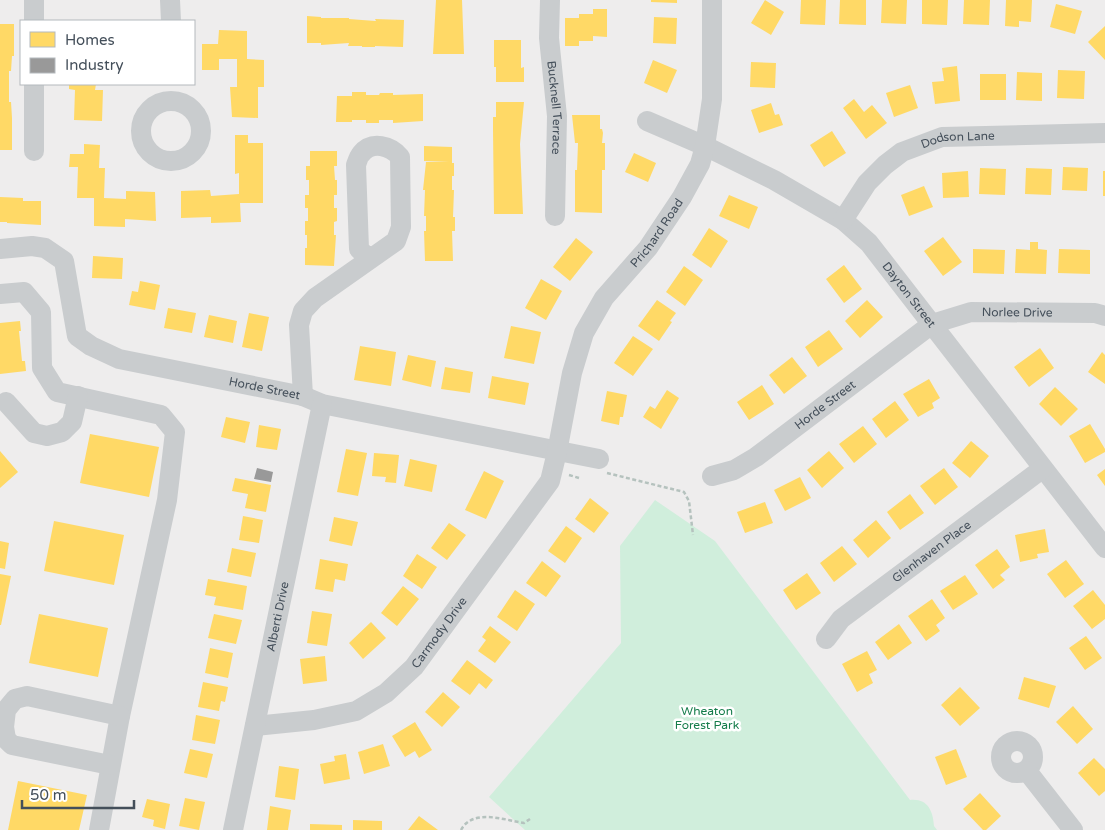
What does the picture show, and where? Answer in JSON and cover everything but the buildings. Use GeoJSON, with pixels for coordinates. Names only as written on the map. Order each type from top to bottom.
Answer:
{"type":"FeatureCollection","features":[{"type":"Feature","properties":{"kind":"street"},"geometry":{"type":"LineString","coordinates":[[34,0],[34,20]]}},
{"type":"Feature","properties":{"kind":"street"},"geometry":{"type":"LineString","coordinates":[[170,0],[171,20]]}},
{"type":"Feature","properties":{"kind":"street","name":"Bucknell Terrace"},"geometry":{"type":"LineString","coordinates":[[550,0],[549,38],[557,116],[555,216]]}},
{"type":"Feature","properties":{"kind":"street","name":"Prichard Road"},"geometry":{"type":"LineString","coordinates":[[557,452],[572,373],[584,333],[604,298],[648,248],[682,197],[700,164],[705,146],[712,99],[712,0]]}},
{"type":"Feature","properties":{"kind":"street"},"geometry":{"type":"LineString","coordinates":[[34,85],[34,151]]}},
{"type":"Feature","properties":{"kind":"street","name":"Dayton Street"},"geometry":{"type":"LineString","coordinates":[[647,121],[705,146],[774,180],[843,220],[869,243],[1105,548]]}},
{"type":"Feature","properties":{"kind":"street","name":"Dodson Lane"},"geometry":{"type":"LineString","coordinates":[[843,220],[867,183],[885,164],[902,152],[942,137],[1105,133]]}},
{"type":"Feature","properties":{"kind":"street"},"geometry":{"type":"LineString","coordinates":[[303,396],[299,325],[303,311],[315,298],[396,241],[401,227],[400,157],[394,150],[382,146],[370,147],[360,154],[356,165],[359,249],[365,255],[373,257]]}},
{"type":"Feature","properties":{"kind":"street","name":"Horde Street"},"geometry":{"type":"LineString","coordinates":[[0,249],[32,246],[45,248],[64,261],[77,336],[91,346],[119,359],[303,396],[322,404],[557,452],[601,466]]}},
{"type":"Feature","properties":{"kind":"street"},"geometry":{"type":"LineString","coordinates":[[0,294],[24,292],[40,312],[42,368],[58,392],[160,415],[175,432],[167,500],[120,716],[99,830]]}},
{"type":"Feature","properties":{"kind":"street","name":"Norlee Drive"},"geometry":{"type":"LineString","coordinates":[[932,324],[971,312],[1095,313],[1105,316]]}},
{"type":"Feature","properties":{"kind":"street","name":"Horde Street"},"geometry":{"type":"LineString","coordinates":[[712,476],[734,470],[756,457],[932,324]]}},
{"type":"Feature","properties":{"kind":"street"},"geometry":{"type":"LineString","coordinates":[[6,402],[34,433],[47,436],[62,432],[72,422],[78,396]]}},
{"type":"Feature","properties":{"kind":"street","name":"Alberti Drive"},"geometry":{"type":"LineString","coordinates":[[233,830],[322,404]]}},
{"type":"Feature","properties":{"kind":"street","name":"Carmody Drive"},"geometry":{"type":"LineString","coordinates":[[255,726],[314,720],[356,711],[386,693],[414,666],[550,481],[557,452]]}},
{"type":"Feature","properties":{"kind":"street","name":"Glenhaven Place"},"geometry":{"type":"LineString","coordinates":[[826,639],[841,619],[1042,469]]}},
{"type":"Feature","properties":{"kind":"street"},"geometry":{"type":"LineString","coordinates":[[110,765],[12,745],[6,738],[4,727],[6,710],[15,699],[27,696],[120,716]]}},
{"type":"Feature","properties":{"kind":"street"},"geometry":{"type":"LineString","coordinates":[[1027,770],[1073,830]]}},
{"type":"Feature","properties":{"kind":"path"},"geometry":{"type":"LineString","coordinates":[[601,466],[684,492],[689,501],[694,534]]}},
{"type":"Feature","properties":{"kind":"path"},"geometry":{"type":"LineString","coordinates":[[569,475],[579,478]]}},
{"type":"Feature","properties":{"kind":"path"},"geometry":{"type":"LineString","coordinates":[[461,830],[465,823],[480,817],[524,823],[530,819]]}},
{"type":"Feature","properties":{"kind":"green space","name":"Wheaton Forest Park"},"geometry":{"type":"Polygon","coordinates":[[[655,500],[715,541],[910,800],[921,801],[928,806],[937,830],[525,830],[489,797],[621,643],[620,546],[655,500]]]}}]}
